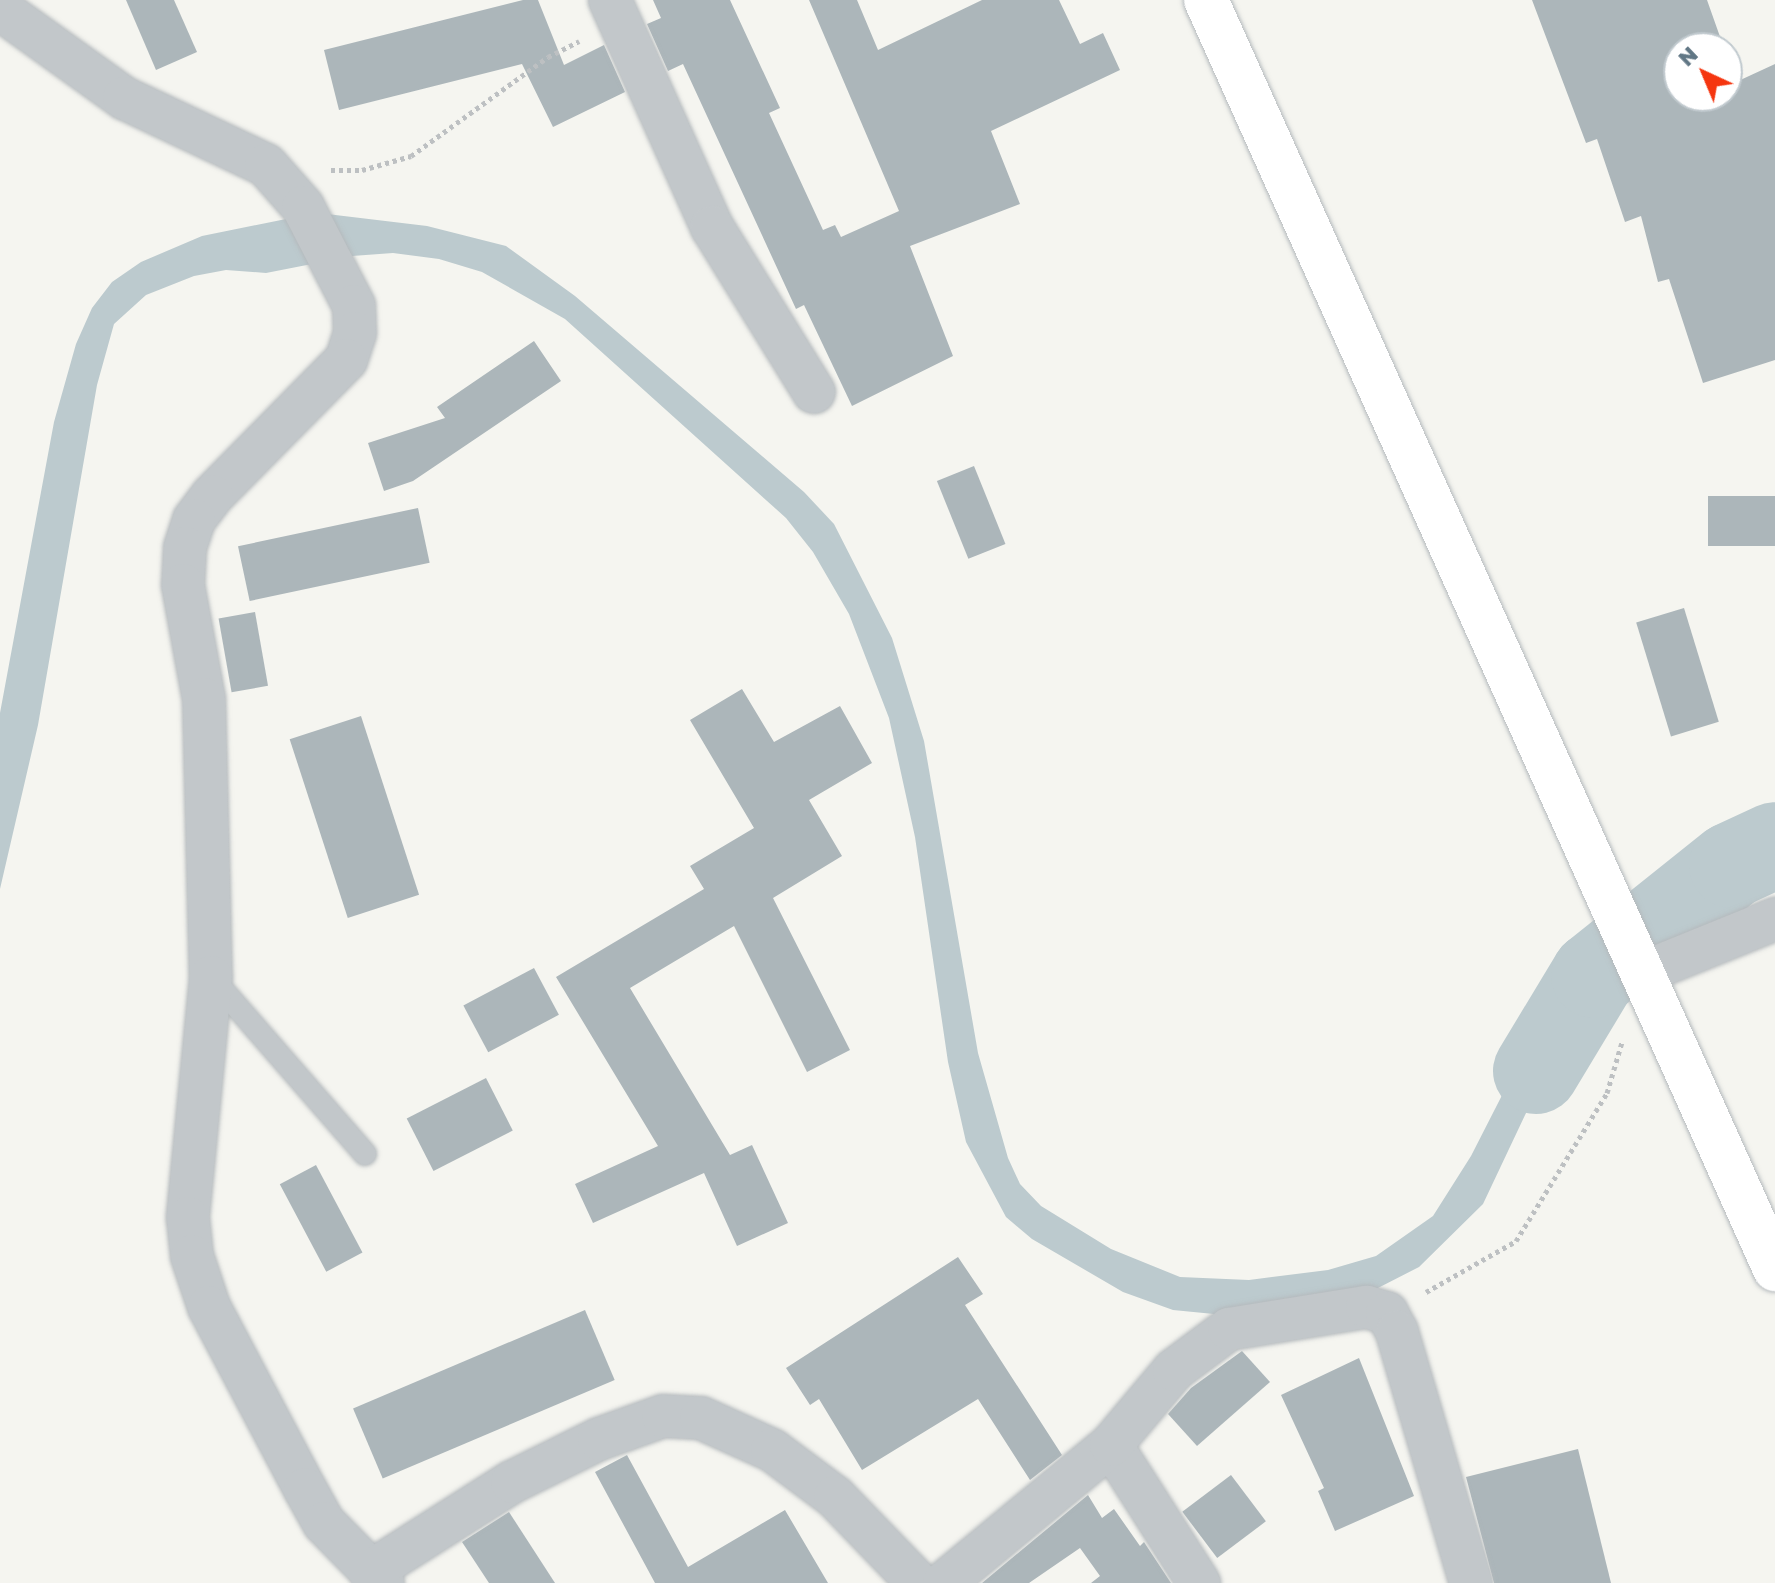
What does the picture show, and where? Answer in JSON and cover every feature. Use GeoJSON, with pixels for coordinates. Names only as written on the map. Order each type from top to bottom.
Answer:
{"type":"FeatureCollection","features":[{"type":"Feature","properties":{"kind":"main road"},"geometry":{"type":"LineString","coordinates":[[1206,0],[1775,1269]]}},
{"type":"Feature","properties":{"kind":"street"},"geometry":{"type":"LineString","coordinates":[[0,9],[124,98],[266,165],[303,207],[354,306],[355,333],[346,360],[212,496],[194,520],[185,548],[183,585],[204,699],[211,977],[190,1177],[192,1256],[209,1307],[324,1523],[376,1577],[512,1482],[599,1439],[663,1416],[701,1418],[772,1450],[835,1497],[918,1583]]}},
{"type":"Feature","properties":{"kind":"street"},"geometry":{"type":"LineString","coordinates":[[615,10],[712,227],[814,392]]}},
{"type":"Feature","properties":{"kind":"street"},"geometry":{"type":"LineString","coordinates":[[1642,973],[1775,919]]}},
{"type":"Feature","properties":{"kind":"street"},"geometry":{"type":"LineString","coordinates":[[944,1583],[1111,1445],[1174,1370],[1229,1329],[1367,1307],[1387,1313],[1440,1470],[1471,1583]]}},
{"type":"Feature","properties":{"kind":"street"},"geometry":{"type":"LineString","coordinates":[[1111,1445],[1199,1583]]}},
{"type":"Feature","properties":{"kind":"lane"},"geometry":{"type":"LineString","coordinates":[[211,977],[365,1154]]}},
{"type":"Feature","properties":{"kind":"path"},"geometry":{"type":"LineString","coordinates":[[266,165],[362,170],[411,156],[615,10]]}},
{"type":"Feature","properties":{"kind":"path"},"geometry":{"type":"LineString","coordinates":[[1387,1313],[1516,1241],[1607,1093],[1642,973]]}},
{"type":"Feature","properties":{"kind":"shaded area"},"geometry":{"type":"Polygon","coordinates":[[[327,214],[427,226],[506,246],[575,296],[804,492],[834,524],[892,638],[924,741],[978,1053],[1008,1158],[1020,1184],[1041,1206],[1111,1249],[1180,1277],[1249,1280],[1328,1270],[1376,1256],[1433,1216],[1471,1156],[1548,1005],[1592,955],[1605,987],[1570,1030],[1544,1075],[1483,1204],[1419,1267],[1376,1289],[1224,1315],[1173,1310],[1123,1292],[1032,1239],[1006,1217],[966,1142],[948,1062],[915,837],[889,718],[849,614],[813,552],[786,518],[565,319],[482,272],[439,259],[393,253],[352,256],[327,214]]]}},
{"type":"Feature","properties":{"kind":"shaded area"},"geometry":{"type":"Polygon","coordinates":[[[291,218],[317,263],[266,273],[226,270],[194,276],[146,295],[114,324],[97,385],[38,725],[0,889],[0,713],[54,422],[76,344],[92,308],[112,282],[141,262],[202,236],[291,218]]]}},
{"type":"Feature","properties":{"kind":"shaded area"},"geometry":{"type":"Polygon","coordinates":[[[1775,831],[1775,867],[1735,883],[1670,926],[1658,896],[1691,870],[1775,831]]]}},
{"type":"Feature","properties":{"kind":"building"},"geometry":{"type":"Polygon","coordinates":[[[126,0],[174,0],[197,52],[156,70],[126,0]]]}},
{"type":"Feature","properties":{"kind":"building"},"geometry":{"type":"Polygon","coordinates":[[[523,0],[538,0],[564,65],[604,45],[625,92],[553,127],[522,64],[339,110],[324,50],[523,0]]]}},
{"type":"Feature","properties":{"kind":"building"},"geometry":{"type":"Polygon","coordinates":[[[653,0],[730,0],[780,108],[769,113],[823,230],[835,225],[841,237],[899,211],[809,0],[857,0],[878,50],[982,0],[1059,0],[1080,44],[1103,33],[1120,70],[991,131],[1020,204],[910,246],[953,356],[852,406],[804,305],[796,309],[683,64],[668,71],[647,24],[661,18],[653,0]]]}},
{"type":"Feature","properties":{"kind":"building"},"geometry":{"type":"Polygon","coordinates":[[[1532,0],[1707,0],[1718,32],[1663,32],[1663,112],[1743,112],[1743,79],[1775,64],[1775,360],[1703,383],[1669,279],[1658,282],[1641,216],[1625,222],[1597,139],[1586,143],[1532,0]]]}},
{"type":"Feature","properties":{"kind":"building"},"geometry":{"type":"Polygon","coordinates":[[[534,341],[561,381],[413,481],[384,491],[368,443],[445,418],[437,407],[534,341]]]}},
{"type":"Feature","properties":{"kind":"building"},"geometry":{"type":"Polygon","coordinates":[[[974,466],[1005,544],[968,559],[937,481],[974,466]]]}},
{"type":"Feature","properties":{"kind":"building"},"geometry":{"type":"Polygon","coordinates":[[[1708,496],[1775,496],[1775,546],[1708,546],[1708,496]]]}},
{"type":"Feature","properties":{"kind":"building"},"geometry":{"type":"Polygon","coordinates":[[[418,508],[430,563],[250,601],[238,546],[418,508]]]}},
{"type":"Feature","properties":{"kind":"building"},"geometry":{"type":"Polygon","coordinates":[[[1684,608],[1719,722],[1671,736],[1636,623],[1684,608]]]}},
{"type":"Feature","properties":{"kind":"building"},"geometry":{"type":"Polygon","coordinates":[[[255,612],[268,686],[232,692],[219,618],[255,612]]]}},
{"type":"Feature","properties":{"kind":"building"},"geometry":{"type":"Polygon","coordinates":[[[742,689],[774,742],[840,706],[872,763],[809,800],[842,856],[773,898],[850,1050],[807,1072],[734,926],[630,988],[730,1155],[752,1145],[788,1223],[737,1246],[704,1173],[593,1223],[575,1184],[658,1146],[556,977],[704,889],[690,866],[754,828],[690,720],[742,689]]]}},
{"type":"Feature","properties":{"kind":"building"},"geometry":{"type":"Polygon","coordinates":[[[361,716],[419,895],[348,918],[290,739],[361,716]]]}},
{"type":"Feature","properties":{"kind":"building"},"geometry":{"type":"Polygon","coordinates":[[[534,968],[559,1015],[488,1052],[463,1006],[534,968]]]}},
{"type":"Feature","properties":{"kind":"building"},"geometry":{"type":"Polygon","coordinates":[[[486,1078],[513,1131],[433,1171],[407,1118],[486,1078]]]}},
{"type":"Feature","properties":{"kind":"building"},"geometry":{"type":"Polygon","coordinates":[[[316,1165],[362,1252],[326,1272],[280,1184],[316,1165]]]}},
{"type":"Feature","properties":{"kind":"building"},"geometry":{"type":"Polygon","coordinates":[[[958,1257],[983,1294],[965,1305],[1062,1455],[1030,1480],[978,1399],[862,1470],[819,1399],[810,1405],[786,1368],[958,1257]]]}},
{"type":"Feature","properties":{"kind":"building"},"geometry":{"type":"Polygon","coordinates":[[[585,1310],[615,1380],[383,1478],[353,1408],[585,1310]]]}},
{"type":"Feature","properties":{"kind":"building"},"geometry":{"type":"Polygon","coordinates":[[[1242,1351],[1270,1382],[1197,1446],[1168,1414],[1191,1388],[1242,1351]]]}},
{"type":"Feature","properties":{"kind":"building"},"geometry":{"type":"Polygon","coordinates":[[[1359,1358],[1414,1496],[1335,1531],[1318,1491],[1324,1488],[1281,1395],[1359,1358]]]}},
{"type":"Feature","properties":{"kind":"building"},"geometry":{"type":"Polygon","coordinates":[[[1578,1449],[1611,1583],[1494,1583],[1466,1477],[1578,1449]]]}},
{"type":"Feature","properties":{"kind":"building"},"geometry":{"type":"Polygon","coordinates":[[[627,1455],[688,1567],[785,1510],[828,1583],[655,1583],[595,1472],[627,1455]]]}},
{"type":"Feature","properties":{"kind":"building"},"geometry":{"type":"Polygon","coordinates":[[[1231,1475],[1266,1521],[1217,1558],[1182,1512],[1231,1475]]]}},
{"type":"Feature","properties":{"kind":"building"},"geometry":{"type":"Polygon","coordinates":[[[1088,1495],[1102,1518],[1114,1509],[1140,1546],[1144,1542],[1171,1583],[1091,1583],[1100,1576],[1080,1548],[1029,1583],[982,1583],[1088,1495]]]}},
{"type":"Feature","properties":{"kind":"building"},"geometry":{"type":"Polygon","coordinates":[[[509,1512],[555,1583],[489,1583],[462,1542],[509,1512]]]}},
{"type":"Feature","properties":{"kind":"waterway"},"geometry":{"type":"LineString","coordinates":[[1536,1071],[1594,975],[1732,865],[1775,845]]}}]}
